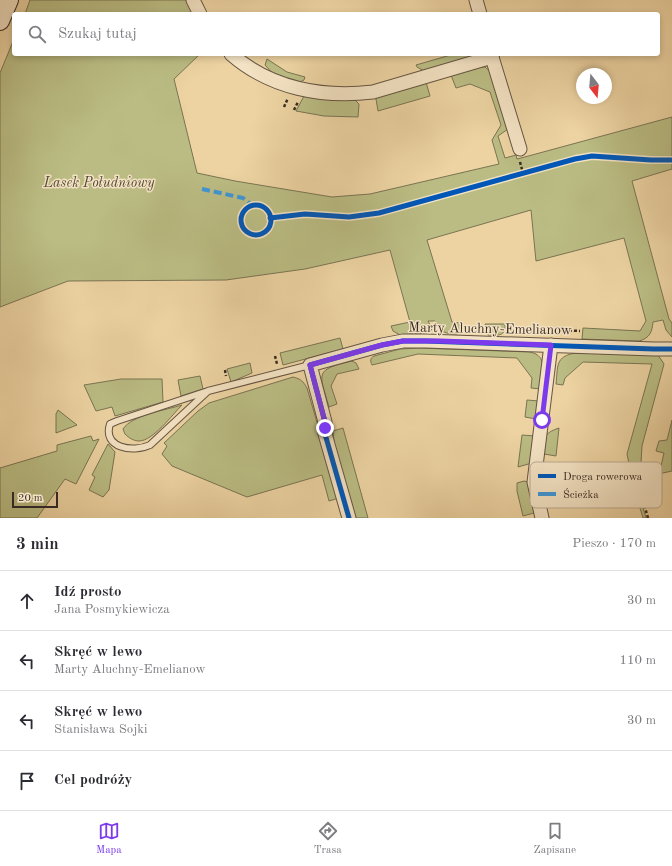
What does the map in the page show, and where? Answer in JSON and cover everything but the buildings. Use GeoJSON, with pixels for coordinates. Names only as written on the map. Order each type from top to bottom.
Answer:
{"type":"FeatureCollection","features":[{"type":"Feature","properties":{"kind":"main road"},"geometry":{"type":"LineString","coordinates":[[0,21],[9,0]]}},
{"type":"Feature","properties":{"kind":"street"},"geometry":{"type":"LineString","coordinates":[[193,0],[199,12]]}},
{"type":"Feature","properties":{"kind":"street"},"geometry":{"type":"LineString","coordinates":[[476,0],[479,12]]}},
{"type":"Feature","properties":{"kind":"street"},"geometry":{"type":"LineString","coordinates":[[234,56],[260,73],[291,87],[336,94],[373,92],[489,56]]}},
{"type":"Feature","properties":{"kind":"street"},"geometry":{"type":"LineString","coordinates":[[492,56],[520,149]]}},
{"type":"Feature","properties":{"kind":"street","name":"Marty Aluchny-Emelianow"},"geometry":{"type":"LineString","coordinates":[[310,365],[382,345],[403,341],[672,349]]}},
{"type":"Feature","properties":{"kind":"street"},"geometry":{"type":"LineString","coordinates":[[536,462],[551,345]]}},
{"type":"Feature","properties":{"kind":"street"},"geometry":{"type":"LineString","coordinates":[[310,365],[325,422],[325,434],[349,518]]}},
{"type":"Feature","properties":{"kind":"street"},"geometry":{"type":"LineString","coordinates":[[540,508],[542,518]]}},
{"type":"Feature","properties":{"kind":"lane"},"geometry":{"type":"LineString","coordinates":[[208,392],[150,445],[143,448],[128,449],[120,447],[112,441],[109,432],[110,424],[208,392],[310,365]]}},
{"type":"Feature","properties":{"kind":"path"},"geometry":{"type":"LineString","coordinates":[[559,330],[580,331]]}},
{"type":"Feature","properties":{"kind":"path"},"geometry":{"type":"LineString","coordinates":[[645,508],[648,518]]}},
{"type":"Feature","properties":{"kind":"green space"},"geometry":{"type":"Polygon","coordinates":[[[30,0],[187,0],[193,12],[26,12],[30,0]]]}},
{"type":"Feature","properties":{"kind":"green space","name":"Lasek Południowy"},"geometry":{"type":"Polygon","coordinates":[[[12,44],[12,56],[198,56],[174,79],[197,173],[235,181],[332,197],[370,194],[499,164],[492,140],[501,125],[490,92],[470,84],[456,88],[451,75],[480,67],[485,67],[492,73],[508,129],[498,136],[505,158],[516,155],[517,159],[672,117],[672,169],[632,181],[669,319],[672,323],[672,337],[666,330],[663,320],[653,322],[650,334],[646,338],[639,341],[582,339],[583,328],[640,331],[646,321],[624,238],[536,261],[531,210],[427,240],[452,322],[460,323],[461,330],[457,334],[443,332],[435,321],[428,321],[432,329],[429,333],[400,335],[393,331],[391,326],[410,322],[390,250],[305,269],[226,280],[68,281],[0,307],[0,73],[12,44]]]}},
{"type":"Feature","properties":{"kind":"green space"},"geometry":{"type":"Polygon","coordinates":[[[447,56],[474,56],[424,71],[416,65],[447,56]]]}},
{"type":"Feature","properties":{"kind":"green space"},"geometry":{"type":"Polygon","coordinates":[[[267,59],[287,72],[305,77],[304,80],[298,83],[274,75],[265,65],[267,59]]]}},
{"type":"Feature","properties":{"kind":"green space"},"geometry":{"type":"Polygon","coordinates":[[[426,82],[430,96],[378,111],[376,99],[378,96],[426,82]]]}},
{"type":"Feature","properties":{"kind":"green space"},"geometry":{"type":"Polygon","coordinates":[[[304,96],[355,100],[359,104],[358,117],[324,116],[296,111],[304,96]]]}},
{"type":"Feature","properties":{"kind":"green space"},"geometry":{"type":"Polygon","coordinates":[[[485,324],[505,324],[505,328],[501,334],[488,335],[485,324]]]}},
{"type":"Feature","properties":{"kind":"green space"},"geometry":{"type":"Polygon","coordinates":[[[340,338],[343,349],[283,365],[280,353],[340,338]]]}},
{"type":"Feature","properties":{"kind":"green space"},"geometry":{"type":"Polygon","coordinates":[[[418,348],[530,352],[536,354],[540,357],[543,366],[541,389],[531,388],[532,378],[517,358],[418,354],[372,365],[371,362],[371,359],[374,356],[400,349],[418,348]]]}},
{"type":"Feature","properties":{"kind":"green space"},"geometry":{"type":"Polygon","coordinates":[[[569,354],[658,355],[664,364],[642,446],[641,462],[629,462],[627,454],[652,364],[583,362],[565,378],[563,385],[556,384],[559,363],[561,359],[569,354]]]}},
{"type":"Feature","properties":{"kind":"green space"},"geometry":{"type":"Polygon","coordinates":[[[352,361],[356,363],[359,369],[337,374],[331,386],[337,404],[329,407],[323,386],[322,374],[325,370],[331,367],[352,361]]]}},
{"type":"Feature","properties":{"kind":"green space"},"geometry":{"type":"Polygon","coordinates":[[[250,363],[252,373],[231,382],[227,369],[250,363]]]}},
{"type":"Feature","properties":{"kind":"green space"},"geometry":{"type":"Polygon","coordinates":[[[200,376],[203,389],[181,396],[178,380],[200,376]]]}},
{"type":"Feature","properties":{"kind":"green space"},"geometry":{"type":"Polygon","coordinates":[[[293,377],[302,381],[307,388],[339,498],[329,501],[322,475],[247,497],[172,466],[162,454],[167,446],[164,443],[198,411],[209,403],[293,377]]]}},
{"type":"Feature","properties":{"kind":"green space"},"geometry":{"type":"Polygon","coordinates":[[[121,379],[162,379],[163,402],[115,416],[112,407],[96,411],[84,385],[121,379]]]}},
{"type":"Feature","properties":{"kind":"green space"},"geometry":{"type":"Polygon","coordinates":[[[527,400],[539,401],[536,419],[525,417],[527,400]]]}},
{"type":"Feature","properties":{"kind":"green space"},"geometry":{"type":"Polygon","coordinates":[[[182,405],[168,421],[150,437],[139,441],[130,438],[125,434],[123,429],[127,424],[134,420],[182,405]]]}},
{"type":"Feature","properties":{"kind":"green space"},"geometry":{"type":"Polygon","coordinates":[[[58,410],[77,425],[56,433],[56,414],[58,410]]]}},
{"type":"Feature","properties":{"kind":"green space"},"geometry":{"type":"Polygon","coordinates":[[[672,420],[672,471],[662,473],[664,453],[656,451],[659,441],[667,440],[672,420]]]}},
{"type":"Feature","properties":{"kind":"green space"},"geometry":{"type":"Polygon","coordinates":[[[343,428],[368,518],[354,518],[335,453],[333,431],[343,428]]]}},
{"type":"Feature","properties":{"kind":"green space"},"geometry":{"type":"Polygon","coordinates":[[[559,428],[556,456],[544,454],[544,444],[547,434],[559,428]]]}},
{"type":"Feature","properties":{"kind":"green space"},"geometry":{"type":"Polygon","coordinates":[[[522,435],[535,436],[532,462],[518,467],[522,435]]]}},
{"type":"Feature","properties":{"kind":"green space"},"geometry":{"type":"Polygon","coordinates":[[[91,436],[93,441],[99,439],[76,484],[65,479],[37,518],[0,518],[0,468],[57,451],[57,445],[91,436]]]}},
{"type":"Feature","properties":{"kind":"green space"},"geometry":{"type":"Polygon","coordinates":[[[108,444],[115,452],[109,490],[103,497],[89,490],[95,477],[92,475],[108,444]]]}},
{"type":"Feature","properties":{"kind":"green space"},"geometry":{"type":"Polygon","coordinates":[[[524,481],[528,482],[530,492],[530,508],[533,508],[534,513],[523,516],[517,491],[517,483],[524,481]]]}},
{"type":"Feature","properties":{"kind":"green space"},"geometry":{"type":"Polygon","coordinates":[[[640,508],[643,508],[646,518],[643,518],[640,508]]]}},
{"type":"Feature","properties":{"kind":"marked path"},"geometry":{"type":"LineString","coordinates":[[202,189],[243,198],[253,206]]}},
{"type":"Feature","properties":{"kind":"cycle path"},"geometry":{"type":"LineString","coordinates":[[270,218],[305,214],[349,217],[379,213],[575,159],[592,156],[672,160]]}},
{"type":"Feature","properties":{"kind":"cycle path"},"geometry":{"type":"LineString","coordinates":[[256,205],[266,210],[271,220],[266,230],[256,235],[246,230],[241,220],[246,210],[256,205]]}},
{"type":"Feature","properties":{"kind":"cycle path"},"geometry":{"type":"LineString","coordinates":[[349,518],[325,434],[325,422],[310,365],[382,345],[403,341],[672,349]]}},
{"type":"Feature","properties":{"kind":"route"},"geometry":{"type":"LineString","coordinates":[[325,428],[325,422],[310,365],[382,345],[403,341],[551,345],[542,420]]}}]}
